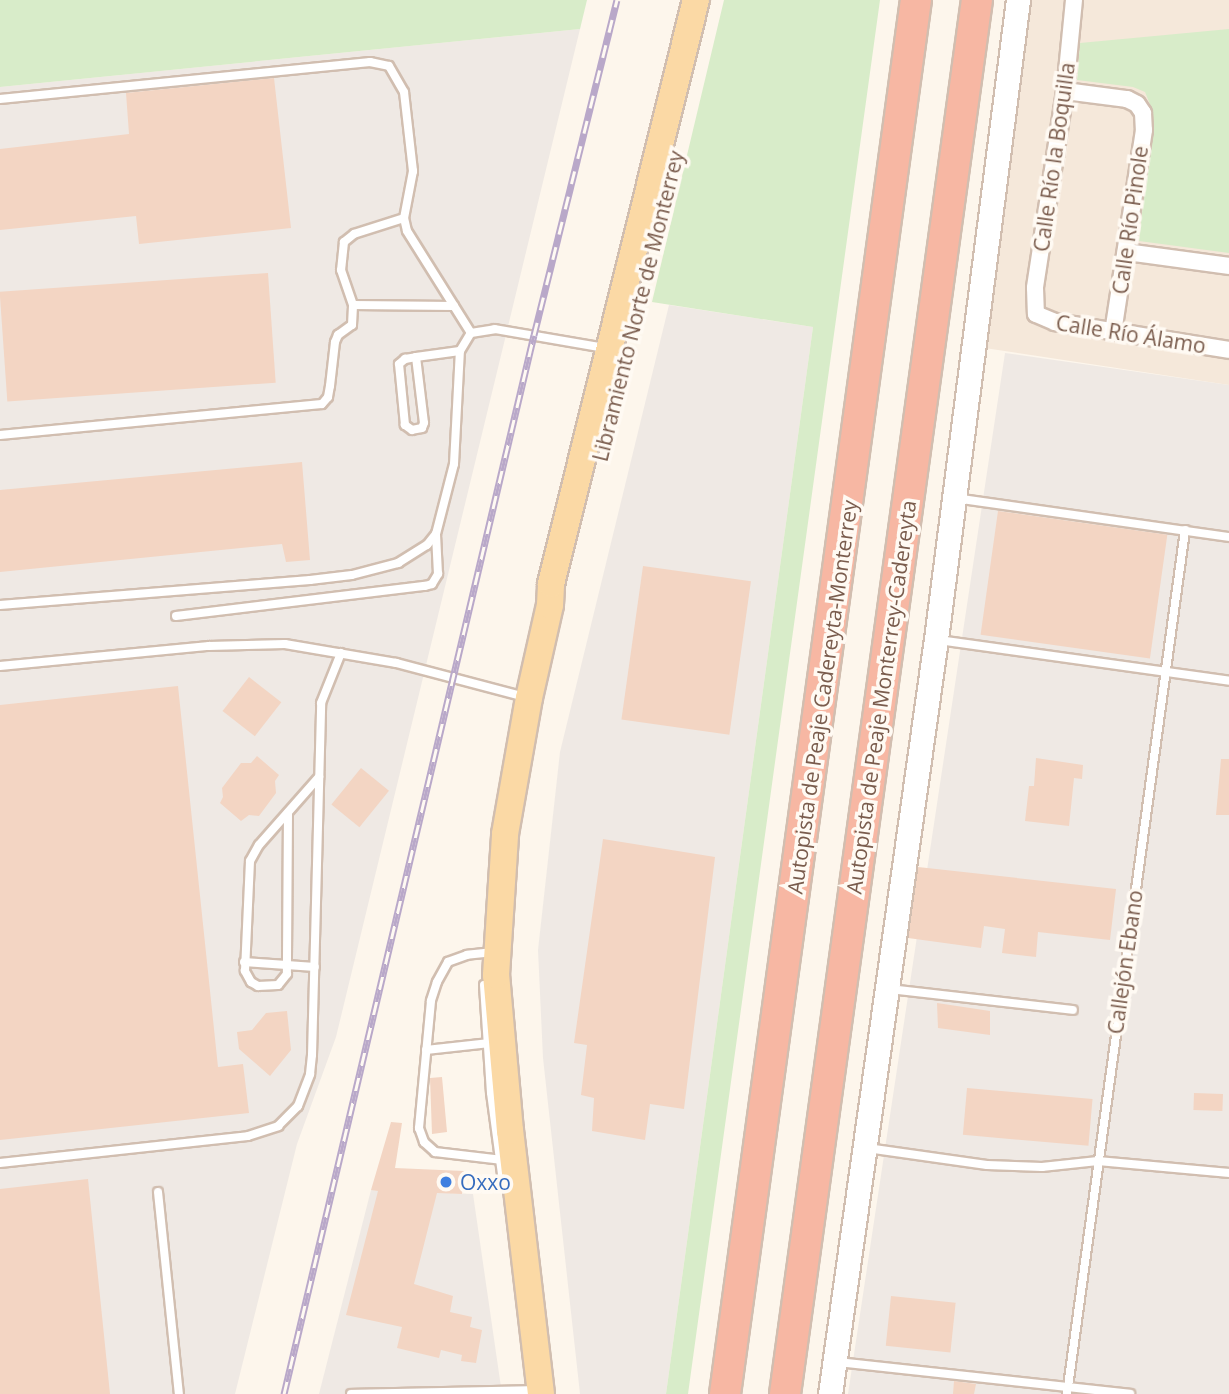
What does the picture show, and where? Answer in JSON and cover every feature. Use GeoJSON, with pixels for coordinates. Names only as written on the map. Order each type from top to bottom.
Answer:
{"type":"FeatureCollection","features":[{"type":"Feature","properties":{"kind":"highway","name":"Autopista de Peaje Cadereyta-Monterrey"},"geometry":{"type":"LineString","coordinates":[[725,1394],[916,0]]}},
{"type":"Feature","properties":{"kind":"highway","name":"Autopista de Peaje Monterrey-Cadereyta"},"geometry":{"type":"LineString","coordinates":[[785,1394],[977,0]]}},
{"type":"Feature","properties":{"kind":"main road","name":"Libramiento Norte de Monterrey"},"geometry":{"type":"LineString","coordinates":[[540,1392],[531,1313],[506,1167],[487,956],[505,834],[529,698],[550,606],[551,584],[696,0]]}},
{"type":"Feature","properties":{"kind":"main road","name":"Libramiento Norte de Monterrey"},"geometry":{"type":"LineString","coordinates":[[550,606],[570,568],[595,479],[663,209],[709,0]]}},
{"type":"Feature","properties":{"kind":"main road"},"geometry":{"type":"LineString","coordinates":[[595,479],[611,371],[611,350],[625,323],[647,245],[663,209]]}},
{"type":"Feature","properties":{"kind":"street"},"geometry":{"type":"LineString","coordinates":[[830,1394],[936,639],[1018,0]]}},
{"type":"Feature","properties":{"kind":"street","name":"Calle Río la Boquilla"},"geometry":{"type":"LineString","coordinates":[[1036,314],[1035,288],[1065,92],[1074,0]]}},
{"type":"Feature","properties":{"kind":"street","name":"Calle Río Pinole"},"geometry":{"type":"LineString","coordinates":[[1065,92],[1119,97],[1141,108],[1144,130],[1113,332]]}},
{"type":"Feature","properties":{"kind":"street"},"geometry":{"type":"LineString","coordinates":[[1126,252],[1229,266]]}},
{"type":"Feature","properties":{"kind":"street","name":"Calle Río Álamo"},"geometry":{"type":"LineString","coordinates":[[1036,314],[1055,322],[1229,350]]}},
{"type":"Feature","properties":{"kind":"lane"},"geometry":{"type":"LineString","coordinates":[[0,99],[370,62],[389,66],[404,92],[413,171],[404,218],[412,242],[471,333]]}},
{"type":"Feature","properties":{"kind":"lane"},"geometry":{"type":"LineString","coordinates":[[0,435],[322,404],[328,397],[335,342],[338,335],[352,325],[353,305],[341,270],[344,242],[354,234],[404,218]]}},
{"type":"Feature","properties":{"kind":"lane"},"geometry":{"type":"LineString","coordinates":[[353,305],[454,306]]}},
{"type":"Feature","properties":{"kind":"lane"},"geometry":{"type":"LineString","coordinates":[[176,617],[425,586],[436,580],[436,534],[453,464],[460,351],[471,333],[495,329],[611,350]]}},
{"type":"Feature","properties":{"kind":"lane"},"geometry":{"type":"LineString","coordinates":[[416,357],[424,423],[422,428],[412,430],[405,425],[399,365],[405,359],[416,357],[460,351]]}},
{"type":"Feature","properties":{"kind":"lane"},"geometry":{"type":"LineString","coordinates":[[952,498],[1229,537]]}},
{"type":"Feature","properties":{"kind":"lane","name":"Callejón Ebano"},"geometry":{"type":"LineString","coordinates":[[1067,1392],[1185,530]]}},
{"type":"Feature","properties":{"kind":"lane"},"geometry":{"type":"LineString","coordinates":[[0,606],[352,575],[398,563],[427,545],[436,534]]}},
{"type":"Feature","properties":{"kind":"lane"},"geometry":{"type":"LineString","coordinates":[[936,639],[1165,674],[1229,681]]}},
{"type":"Feature","properties":{"kind":"lane"},"geometry":{"type":"LineString","coordinates":[[0,666],[249,644],[285,644],[396,663],[529,698]]}},
{"type":"Feature","properties":{"kind":"lane"},"geometry":{"type":"LineString","coordinates":[[0,1163],[232,1139],[264,1133],[278,1126],[298,1106],[310,1074],[321,703],[341,653]]}},
{"type":"Feature","properties":{"kind":"lane"},"geometry":{"type":"LineString","coordinates":[[288,813],[288,966],[284,980],[266,988],[251,982],[244,962],[250,861],[288,813],[319,777]]}},
{"type":"Feature","properties":{"kind":"lane"},"geometry":{"type":"LineString","coordinates":[[491,887],[505,834]]}},
{"type":"Feature","properties":{"kind":"lane"},"geometry":{"type":"LineString","coordinates":[[487,956],[448,962],[431,1001],[419,1128],[424,1142],[435,1152],[506,1167]]}},
{"type":"Feature","properties":{"kind":"lane"},"geometry":{"type":"LineString","coordinates":[[244,962],[315,967]]}},
{"type":"Feature","properties":{"kind":"lane"},"geometry":{"type":"LineString","coordinates":[[886,989],[1073,1010]]}},
{"type":"Feature","properties":{"kind":"lane"},"geometry":{"type":"LineString","coordinates":[[426,1049],[494,1043]]}},
{"type":"Feature","properties":{"kind":"lane"},"geometry":{"type":"LineString","coordinates":[[864,1147],[987,1165],[1042,1167],[1098,1161],[1229,1173]]}},
{"type":"Feature","properties":{"kind":"lane"},"geometry":{"type":"LineString","coordinates":[[158,1192],[178,1394]]}},
{"type":"Feature","properties":{"kind":"lane"},"geometry":{"type":"LineString","coordinates":[[510,1214],[531,1313]]}},
{"type":"Feature","properties":{"kind":"lane"},"geometry":{"type":"LineString","coordinates":[[836,1362],[1067,1392],[1130,1394]]}},
{"type":"Feature","properties":{"kind":"lane"},"geometry":{"type":"LineString","coordinates":[[351,1394],[540,1392]]}},
{"type":"Feature","properties":{"kind":"shaded area"},"geometry":{"type":"Polygon","coordinates":[[[1029,0],[1229,0],[1229,385],[978,347],[1029,0]]]}},
{"type":"Feature","properties":{"kind":"shaded area"},"geometry":{"type":"Polygon","coordinates":[[[580,29],[336,1037],[297,1144],[235,1394],[0,1394],[0,87],[580,29]]]}},
{"type":"Feature","properties":{"kind":"shaded area"},"geometry":{"type":"Polygon","coordinates":[[[669,305],[813,327],[666,1394],[580,1394],[543,1058],[538,950],[560,752],[669,305]]]}},
{"type":"Feature","properties":{"kind":"shaded area"},"geometry":{"type":"Polygon","coordinates":[[[1005,353],[1229,385],[1229,1394],[848,1394],[1005,353]]]}},
{"type":"Feature","properties":{"kind":"shaded area"},"geometry":{"type":"Polygon","coordinates":[[[371,1190],[473,1194],[502,1394],[319,1394],[371,1190]]]}},
{"type":"Feature","properties":{"kind":"green space"},"geometry":{"type":"Polygon","coordinates":[[[0,0],[587,0],[580,29],[0,87],[0,0]]]}},
{"type":"Feature","properties":{"kind":"green space"},"geometry":{"type":"Polygon","coordinates":[[[724,0],[880,0],[688,1394],[666,1394],[813,327],[652,302],[724,0]]]}},
{"type":"Feature","properties":{"kind":"green space"},"geometry":{"type":"Polygon","coordinates":[[[1229,29],[1229,253],[1139,241],[1153,112],[1145,92],[1133,87],[1077,80],[1080,43],[1229,29]]]}},
{"type":"Feature","properties":{"kind":"building"},"geometry":{"type":"Polygon","coordinates":[[[274,78],[291,228],[139,244],[136,216],[0,230],[0,149],[129,134],[126,93],[274,78]]]}},
{"type":"Feature","properties":{"kind":"building"},"geometry":{"type":"Polygon","coordinates":[[[268,273],[276,383],[7,401],[0,292],[268,273]]]}},
{"type":"Feature","properties":{"kind":"building"},"geometry":{"type":"Polygon","coordinates":[[[302,462],[310,560],[286,562],[282,544],[0,572],[0,490],[302,462]]]}},
{"type":"Feature","properties":{"kind":"building"},"geometry":{"type":"Polygon","coordinates":[[[998,511],[1167,535],[1150,659],[981,635],[998,511]]]}},
{"type":"Feature","properties":{"kind":"building"},"geometry":{"type":"Polygon","coordinates":[[[643,566],[751,581],[729,735],[621,719],[643,566]]]}},
{"type":"Feature","properties":{"kind":"building"},"geometry":{"type":"Polygon","coordinates":[[[249,677],[281,702],[255,736],[223,711],[249,677]]]}},
{"type":"Feature","properties":{"kind":"building"},"geometry":{"type":"Polygon","coordinates":[[[178,686],[218,1067],[243,1064],[249,1113],[0,1140],[0,705],[178,686]]]}},
{"type":"Feature","properties":{"kind":"building"},"geometry":{"type":"Polygon","coordinates":[[[257,756],[279,775],[275,781],[276,793],[259,816],[249,815],[241,821],[220,803],[223,797],[222,788],[241,763],[251,763],[257,756]]]}},
{"type":"Feature","properties":{"kind":"building"},"geometry":{"type":"Polygon","coordinates":[[[1036,758],[1083,765],[1082,779],[1074,778],[1069,826],[1025,821],[1029,786],[1034,786],[1036,758]]]}},
{"type":"Feature","properties":{"kind":"building"},"geometry":{"type":"Polygon","coordinates":[[[1221,759],[1229,759],[1229,815],[1216,815],[1221,759]]]}},
{"type":"Feature","properties":{"kind":"building"},"geometry":{"type":"Polygon","coordinates":[[[361,768],[389,791],[359,827],[331,805],[361,768]]]}},
{"type":"Feature","properties":{"kind":"building"},"geometry":{"type":"Polygon","coordinates":[[[603,839],[715,857],[684,1109],[650,1104],[645,1140],[592,1131],[594,1098],[581,1095],[587,1045],[574,1043],[603,839]]]}},
{"type":"Feature","properties":{"kind":"building"},"geometry":{"type":"Polygon","coordinates":[[[918,867],[1116,889],[1110,940],[1038,932],[1036,957],[1002,953],[1005,929],[984,926],[981,948],[908,938],[918,867]]]}},
{"type":"Feature","properties":{"kind":"building"},"geometry":{"type":"Polygon","coordinates":[[[937,1003],[990,1011],[990,1035],[938,1028],[937,1003]]]}},
{"type":"Feature","properties":{"kind":"building"},"geometry":{"type":"Polygon","coordinates":[[[287,1011],[291,1050],[270,1076],[239,1049],[237,1032],[252,1030],[266,1013],[287,1011]]]}},
{"type":"Feature","properties":{"kind":"building"},"geometry":{"type":"Polygon","coordinates":[[[442,1077],[447,1132],[432,1134],[430,1078],[442,1077]]]}},
{"type":"Feature","properties":{"kind":"building"},"geometry":{"type":"Polygon","coordinates":[[[967,1088],[1093,1099],[1088,1146],[963,1135],[967,1088]]]}},
{"type":"Feature","properties":{"kind":"building"},"geometry":{"type":"Polygon","coordinates":[[[1194,1093],[1223,1094],[1222,1111],[1193,1110],[1194,1093]]]}},
{"type":"Feature","properties":{"kind":"building"},"geometry":{"type":"Polygon","coordinates":[[[391,1122],[402,1123],[395,1168],[464,1171],[462,1194],[437,1193],[414,1284],[453,1296],[450,1312],[472,1317],[470,1327],[482,1330],[476,1363],[461,1361],[462,1355],[441,1350],[439,1358],[397,1348],[402,1327],[346,1315],[378,1191],[371,1190],[391,1122]]]}},
{"type":"Feature","properties":{"kind":"building"},"geometry":{"type":"Polygon","coordinates":[[[88,1179],[110,1394],[0,1394],[0,1189],[88,1179]]]}},
{"type":"Feature","properties":{"kind":"building"},"geometry":{"type":"Polygon","coordinates":[[[891,1296],[956,1303],[950,1353],[886,1346],[891,1296]]]}},
{"type":"Feature","properties":{"kind":"building"},"geometry":{"type":"Polygon","coordinates":[[[954,1381],[976,1384],[974,1394],[953,1394],[954,1381]]]}},
{"type":"Feature","properties":{"kind":"railway"},"geometry":{"type":"LineString","coordinates":[[284,1394],[534,335],[617,0]]}},
{"type":"Feature","properties":{"kind":"place","name":"Oxxo"},"geometry":{"type":"Point","coordinates":[446,1182]}}]}
